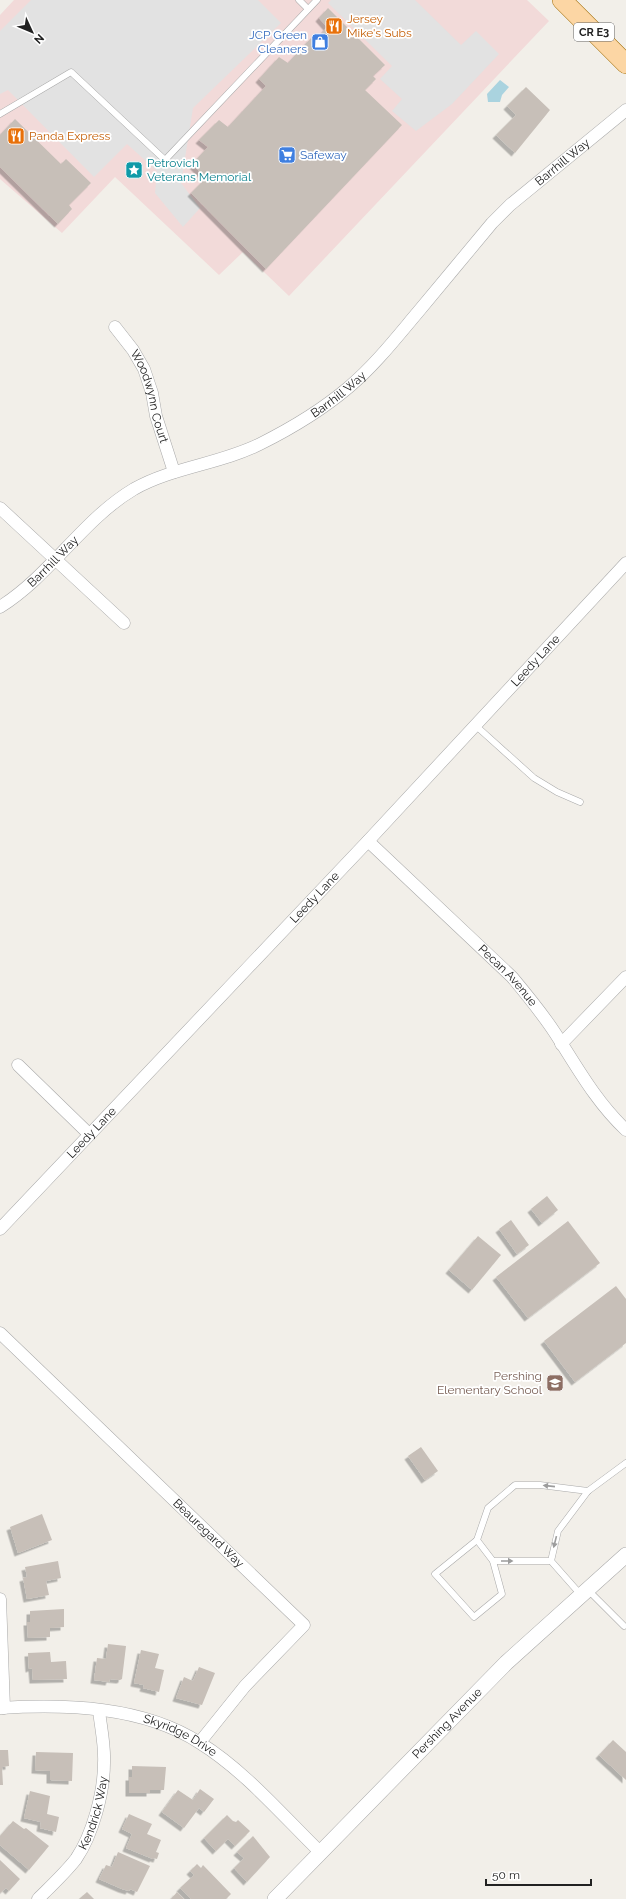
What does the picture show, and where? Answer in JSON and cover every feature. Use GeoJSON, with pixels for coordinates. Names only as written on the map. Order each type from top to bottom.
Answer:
{"type":"FeatureCollection","features":[{"type":"Feature","properties":{"kind":"main road","name":"CR E3"},"geometry":{"type":"LineString","coordinates":[[562,0],[626,64]]}},
{"type":"Feature","properties":{"kind":"street","name":"Barrhill Way"},"geometry":{"type":"LineString","coordinates":[[0,607],[24,590],[90,523],[134,490],[174,472],[234,455],[258,444],[294,426],[349,387],[387,349],[492,223],[510,206],[626,110]]}},
{"type":"Feature","properties":{"kind":"street","name":"Woodwynn Court"},"geometry":{"type":"LineString","coordinates":[[114,327],[133,350],[144,369],[152,393],[156,416],[174,472]]}},
{"type":"Feature","properties":{"kind":"street"},"geometry":{"type":"LineString","coordinates":[[0,508],[124,623]]}},
{"type":"Feature","properties":{"kind":"street","name":"Leedy Lane"},"geometry":{"type":"LineString","coordinates":[[0,1228],[368,840],[626,563]]}},
{"type":"Feature","properties":{"kind":"street","name":"Pecan Avenue"},"geometry":{"type":"LineString","coordinates":[[368,840],[512,977],[532,1000],[589,1087],[626,1130]]}},
{"type":"Feature","properties":{"kind":"street"},"geometry":{"type":"LineString","coordinates":[[561,1044],[626,977]]}},
{"type":"Feature","properties":{"kind":"street"},"geometry":{"type":"LineString","coordinates":[[18,1065],[89,1134]]}},
{"type":"Feature","properties":{"kind":"street","name":"Beauregard Way"},"geometry":{"type":"LineString","coordinates":[[0,1333],[304,1625],[245,1686],[200,1742]]}},
{"type":"Feature","properties":{"kind":"street","name":"Pershing Avenue"},"geometry":{"type":"LineString","coordinates":[[275,1899],[506,1663],[626,1555]]}},
{"type":"Feature","properties":{"kind":"street"},"geometry":{"type":"LineString","coordinates":[[0,1598],[2,1708]]}},
{"type":"Feature","properties":{"kind":"street","name":"Skyridge Drive"},"geometry":{"type":"LineString","coordinates":[[2,1708],[67,1708],[125,1713],[149,1719],[172,1728],[200,1742],[222,1758],[321,1853]]}},
{"type":"Feature","properties":{"kind":"street","name":"Kendrick Way"},"geometry":{"type":"LineString","coordinates":[[38,1899],[76,1859],[87,1840],[101,1792],[104,1768],[99,1711]]}},
{"type":"Feature","properties":{"kind":"lane"},"geometry":{"type":"LineString","coordinates":[[299,0],[308,9]]}},
{"type":"Feature","properties":{"kind":"lane"},"geometry":{"type":"LineString","coordinates":[[0,114],[71,72],[165,160],[317,0]]}},
{"type":"Feature","properties":{"kind":"lane"},"geometry":{"type":"LineString","coordinates":[[475,725],[534,778],[557,792],[580,802]]}},
{"type":"Feature","properties":{"kind":"lane"},"geometry":{"type":"LineString","coordinates":[[551,1561],[558,1531],[588,1490],[626,1463]]}},
{"type":"Feature","properties":{"kind":"lane"},"geometry":{"type":"LineString","coordinates":[[477,1540],[493,1561],[502,1594],[474,1618],[434,1574],[477,1540],[488,1508],[515,1485],[540,1485],[588,1490]]}},
{"type":"Feature","properties":{"kind":"lane"},"geometry":{"type":"LineString","coordinates":[[493,1561],[551,1561],[584,1593],[624,1626]]}},
{"type":"Feature","properties":{"kind":"shaded area"},"geometry":{"type":"Polygon","coordinates":[[[14,0],[527,0],[549,21],[289,296],[243,252],[219,275],[115,177],[62,233],[0,179],[0,15],[14,0]]]}},
{"type":"Feature","properties":{"kind":"shaded area"},"geometry":{"type":"Polygon","coordinates":[[[31,0],[258,0],[281,23],[193,108],[181,183],[200,208],[183,227],[155,193],[157,171],[127,144],[94,177],[8,90],[0,94],[0,31],[31,0]]]}},
{"type":"Feature","properties":{"kind":"shaded area"},"geometry":{"type":"Polygon","coordinates":[[[331,0],[415,0],[461,45],[476,31],[499,54],[452,104],[416,131],[392,111],[402,99],[380,79],[392,66],[328,3],[331,0]]]}},
{"type":"Feature","properties":{"kind":"water"},"geometry":{"type":"Polygon","coordinates":[[[500,80],[509,87],[502,95],[500,102],[488,102],[487,94],[500,80]]]}},
{"type":"Feature","properties":{"kind":"building","name":"Safeway"},"geometry":{"type":"Polygon","coordinates":[[[328,8],[385,65],[373,76],[376,79],[365,90],[402,125],[266,269],[191,193],[206,178],[192,164],[208,147],[199,140],[219,120],[228,127],[266,86],[259,79],[279,57],[288,63],[311,38],[315,42],[327,27],[319,18],[328,8]]]}},
{"type":"Feature","properties":{"kind":"building"},"geometry":{"type":"Polygon","coordinates":[[[526,87],[550,110],[515,153],[496,135],[516,115],[507,106],[526,87]]]}},
{"type":"Feature","properties":{"kind":"building"},"geometry":{"type":"Polygon","coordinates":[[[15,119],[61,164],[66,159],[91,183],[69,205],[72,209],[58,224],[0,167],[0,135],[15,119]]]}},
{"type":"Feature","properties":{"kind":"building"},"geometry":{"type":"Polygon","coordinates":[[[547,1196],[558,1210],[542,1223],[531,1209],[547,1196]]]}},
{"type":"Feature","properties":{"kind":"building"},"geometry":{"type":"Polygon","coordinates":[[[511,1220],[529,1245],[517,1254],[499,1229],[511,1220]]]}},
{"type":"Feature","properties":{"kind":"building"},"geometry":{"type":"Polygon","coordinates":[[[568,1221],[600,1263],[528,1318],[496,1277],[568,1221]]]}},
{"type":"Feature","properties":{"kind":"building"},"geometry":{"type":"Polygon","coordinates":[[[478,1236],[501,1255],[472,1290],[449,1270],[478,1236]]]}},
{"type":"Feature","properties":{"kind":"building"},"geometry":{"type":"Polygon","coordinates":[[[616,1286],[626,1299],[626,1343],[575,1382],[544,1341],[616,1286]]]}},
{"type":"Feature","properties":{"kind":"building"},"geometry":{"type":"Polygon","coordinates":[[[421,1447],[438,1471],[425,1480],[408,1456],[421,1447]]]}},
{"type":"Feature","properties":{"kind":"building"},"geometry":{"type":"Polygon","coordinates":[[[42,1514],[52,1540],[18,1553],[10,1527],[42,1514]]]}},
{"type":"Feature","properties":{"kind":"building"},"geometry":{"type":"Polygon","coordinates":[[[58,1561],[61,1578],[46,1581],[49,1595],[27,1599],[23,1578],[27,1577],[25,1567],[58,1561]]]}},
{"type":"Feature","properties":{"kind":"building"},"geometry":{"type":"Polygon","coordinates":[[[64,1609],[64,1627],[50,1628],[50,1637],[28,1638],[27,1622],[30,1622],[30,1611],[64,1609]]]}},
{"type":"Feature","properties":{"kind":"building"},"geometry":{"type":"Polygon","coordinates":[[[108,1644],[126,1646],[122,1679],[110,1679],[109,1682],[94,1680],[97,1658],[106,1659],[108,1644]]]}},
{"type":"Feature","properties":{"kind":"building"},"geometry":{"type":"Polygon","coordinates":[[[141,1650],[159,1654],[155,1668],[164,1670],[159,1692],[143,1688],[144,1685],[134,1683],[141,1650]]]}},
{"type":"Feature","properties":{"kind":"building"},"geometry":{"type":"Polygon","coordinates":[[[50,1652],[51,1662],[66,1661],[67,1679],[33,1680],[32,1668],[29,1669],[28,1653],[50,1652]]]}},
{"type":"Feature","properties":{"kind":"building"},"geometry":{"type":"Polygon","coordinates":[[[199,1667],[215,1673],[202,1705],[176,1698],[184,1677],[193,1681],[199,1667]]]}},
{"type":"Feature","properties":{"kind":"building"},"geometry":{"type":"Polygon","coordinates":[[[613,1740],[626,1752],[626,1780],[599,1755],[613,1740]]]}},
{"type":"Feature","properties":{"kind":"building"},"geometry":{"type":"Polygon","coordinates":[[[0,1750],[8,1750],[9,1766],[2,1767],[3,1785],[0,1785],[0,1750]]]}},
{"type":"Feature","properties":{"kind":"building"},"geometry":{"type":"Polygon","coordinates":[[[36,1752],[73,1753],[72,1781],[50,1780],[50,1771],[35,1770],[36,1752]]]}},
{"type":"Feature","properties":{"kind":"building"},"geometry":{"type":"Polygon","coordinates":[[[132,1766],[166,1767],[164,1790],[150,1790],[150,1793],[129,1793],[129,1777],[132,1777],[132,1766]]]}},
{"type":"Feature","properties":{"kind":"building"},"geometry":{"type":"Polygon","coordinates":[[[200,1789],[214,1799],[204,1812],[199,1808],[184,1828],[162,1812],[178,1790],[193,1800],[200,1789]]]}},
{"type":"Feature","properties":{"kind":"building"},"geometry":{"type":"Polygon","coordinates":[[[30,1791],[50,1796],[47,1814],[59,1817],[56,1832],[40,1828],[41,1822],[24,1818],[30,1791]]]}},
{"type":"Feature","properties":{"kind":"building"},"geometry":{"type":"Polygon","coordinates":[[[129,1814],[152,1824],[147,1834],[161,1840],[156,1852],[159,1853],[157,1859],[153,1859],[126,1848],[132,1834],[122,1829],[129,1814]]]}},
{"type":"Feature","properties":{"kind":"building"},"geometry":{"type":"Polygon","coordinates":[[[227,1815],[233,1821],[236,1822],[238,1820],[250,1831],[235,1846],[228,1839],[216,1851],[204,1838],[227,1815]]]}},
{"type":"Feature","properties":{"kind":"building"},"geometry":{"type":"Polygon","coordinates":[[[13,1821],[24,1829],[26,1828],[49,1846],[29,1870],[0,1845],[0,1836],[13,1821]]]}},
{"type":"Feature","properties":{"kind":"building"},"geometry":{"type":"Polygon","coordinates":[[[253,1836],[270,1857],[247,1882],[234,1868],[244,1858],[237,1852],[253,1836]]]}},
{"type":"Feature","properties":{"kind":"building"},"geometry":{"type":"Polygon","coordinates":[[[118,1852],[150,1866],[137,1892],[130,1889],[129,1891],[122,1889],[99,1879],[106,1865],[112,1867],[118,1852]]]}},
{"type":"Feature","properties":{"kind":"building"},"geometry":{"type":"Polygon","coordinates":[[[0,1860],[20,1879],[9,1891],[6,1888],[0,1893],[0,1860]]]}},
{"type":"Feature","properties":{"kind":"building"},"geometry":{"type":"Polygon","coordinates":[[[197,1864],[201,1868],[203,1865],[231,1894],[226,1899],[191,1899],[180,1888],[194,1875],[190,1871],[197,1864]]]}},
{"type":"Feature","properties":{"kind":"building"},"geometry":{"type":"Polygon","coordinates":[[[87,1892],[94,1899],[79,1899],[87,1892]]]}},
{"type":"Feature","properties":{"kind":"building"},"geometry":{"type":"Polygon","coordinates":[[[177,1892],[184,1899],[171,1899],[177,1892]]]}},
{"type":"Feature","properties":{"kind":"place","name":"Jersey Mike's Subs"},"geometry":{"type":"Point","coordinates":[334,26]}},
{"type":"Feature","properties":{"kind":"place","name":"JCP Green Cleaners"},"geometry":{"type":"Point","coordinates":[320,42]}},
{"type":"Feature","properties":{"kind":"place","name":"Panda Express"},"geometry":{"type":"Point","coordinates":[16,136]}},
{"type":"Feature","properties":{"kind":"place","name":"Safeway"},"geometry":{"type":"Point","coordinates":[287,155]}},
{"type":"Feature","properties":{"kind":"place","name":"Petrovich Veterans Memorial"},"geometry":{"type":"Point","coordinates":[134,170]}},
{"type":"Feature","properties":{"kind":"place","name":"Pershing Elementary School"},"geometry":{"type":"Point","coordinates":[555,1383]}}]}
